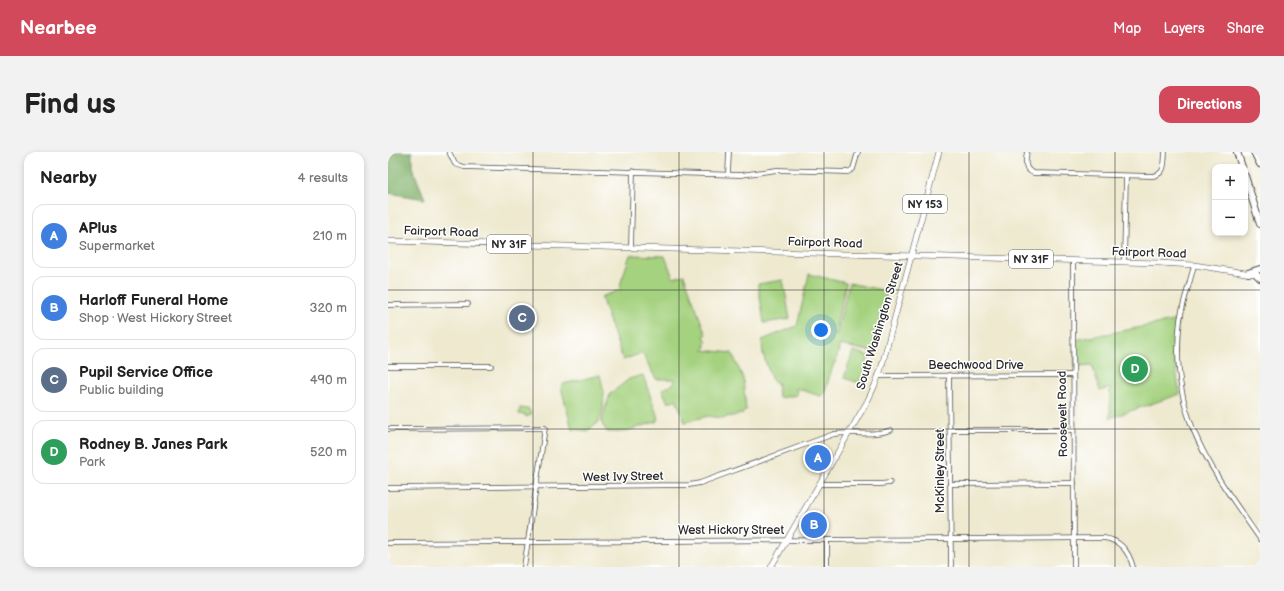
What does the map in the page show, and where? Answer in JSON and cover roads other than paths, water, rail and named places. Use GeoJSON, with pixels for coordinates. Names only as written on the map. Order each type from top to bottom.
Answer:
{"type":"FeatureCollection","features":[{"type":"Feature","properties":{"kind":"highway"},"geometry":{"type":"LineString","coordinates":[[1237,152],[1241,164]]}},
{"type":"Feature","properties":{"kind":"highway"},"geometry":{"type":"LineString","coordinates":[[1254,152],[1260,164]]}},
{"type":"Feature","properties":{"kind":"highway"},"geometry":{"type":"LineString","coordinates":[[1248,186],[1260,224]]}},
{"type":"Feature","properties":{"kind":"highway"},"geometry":{"type":"LineString","coordinates":[[1248,273],[1259,274]]}},
{"type":"Feature","properties":{"kind":"main road","name":"NY 153"},"geometry":{"type":"LineString","coordinates":[[911,255],[939,152]]}},
{"type":"Feature","properties":{"kind":"main road","name":"Fairport Road"},"geometry":{"type":"LineString","coordinates":[[388,241],[1124,262],[1194,265],[1248,273]]}},
{"type":"Feature","properties":{"kind":"main road","name":"South Washington Street"},"geometry":{"type":"LineString","coordinates":[[771,567],[871,394],[878,376],[911,255]]}},
{"type":"Feature","properties":{"kind":"street"},"geometry":{"type":"LineString","coordinates":[[449,152],[455,164],[460,167],[728,174],[749,174],[776,170],[848,172],[853,169],[858,152]]}},
{"type":"Feature","properties":{"kind":"street"},"geometry":{"type":"LineString","coordinates":[[728,174],[729,152]]}},
{"type":"Feature","properties":{"kind":"street"},"geometry":{"type":"LineString","coordinates":[[1027,152],[1026,167],[1029,171],[1034,173],[1126,176],[1153,176],[1160,174],[1164,167],[1165,152]]}},
{"type":"Feature","properties":{"kind":"street"},"geometry":{"type":"LineString","coordinates":[[631,247],[633,171]]}},
{"type":"Feature","properties":{"kind":"street"},"geometry":{"type":"LineString","coordinates":[[1124,262],[1126,176]]}},
{"type":"Feature","properties":{"kind":"street","name":"Roosevelt Road"},"geometry":{"type":"LineString","coordinates":[[1073,261],[1074,567]]}},
{"type":"Feature","properties":{"kind":"street"},"geometry":{"type":"LineString","coordinates":[[1194,265],[1182,307],[1178,338],[1180,383],[1184,404],[1191,426],[1207,459],[1226,490],[1260,538]]}},
{"type":"Feature","properties":{"kind":"street"},"geometry":{"type":"LineString","coordinates":[[388,305],[468,304]]}},
{"type":"Feature","properties":{"kind":"street"},"geometry":{"type":"LineString","coordinates":[[388,366],[491,366]]}},
{"type":"Feature","properties":{"kind":"street","name":"Beechwood Drive"},"geometry":{"type":"LineString","coordinates":[[878,376],[1073,375]]}},
{"type":"Feature","properties":{"kind":"street","name":"McKinley Street"},"geometry":{"type":"LineString","coordinates":[[949,376],[951,567]]}},
{"type":"Feature","properties":{"kind":"street"},"geometry":{"type":"LineString","coordinates":[[388,429],[545,428],[524,567]]}},
{"type":"Feature","properties":{"kind":"street","name":"West Ivy Street"},"geometry":{"type":"LineString","coordinates":[[388,488],[679,486],[694,484],[841,432],[883,433],[891,430]]}},
{"type":"Feature","properties":{"kind":"street"},"geometry":{"type":"LineString","coordinates":[[950,430],[1073,430]]}},
{"type":"Feature","properties":{"kind":"street"},"geometry":{"type":"LineString","coordinates":[[820,484],[880,484],[890,482]]}},
{"type":"Feature","properties":{"kind":"street"},"geometry":{"type":"LineString","coordinates":[[950,484],[1074,484]]}},
{"type":"Feature","properties":{"kind":"street","name":"West Hickory Street"},"geometry":{"type":"LineString","coordinates":[[388,543],[1104,538],[1114,540],[1126,550],[1133,567]]}},
{"type":"Feature","properties":{"kind":"street"},"geometry":{"type":"LineString","coordinates":[[827,540],[827,567]]}},
{"type":"Feature","properties":{"kind":"place","name":"Pupil Service Office"},"geometry":{"type":"Point","coordinates":[522,318]}},
{"type":"Feature","properties":{"kind":"place","name":"Rodney B. Janes Park"},"geometry":{"type":"Point","coordinates":[1135,369]}},
{"type":"Feature","properties":{"kind":"place","name":"APlus"},"geometry":{"type":"Point","coordinates":[818,458]}},
{"type":"Feature","properties":{"kind":"place","name":"Harloff Funeral Home"},"geometry":{"type":"Point","coordinates":[814,525]}}]}
